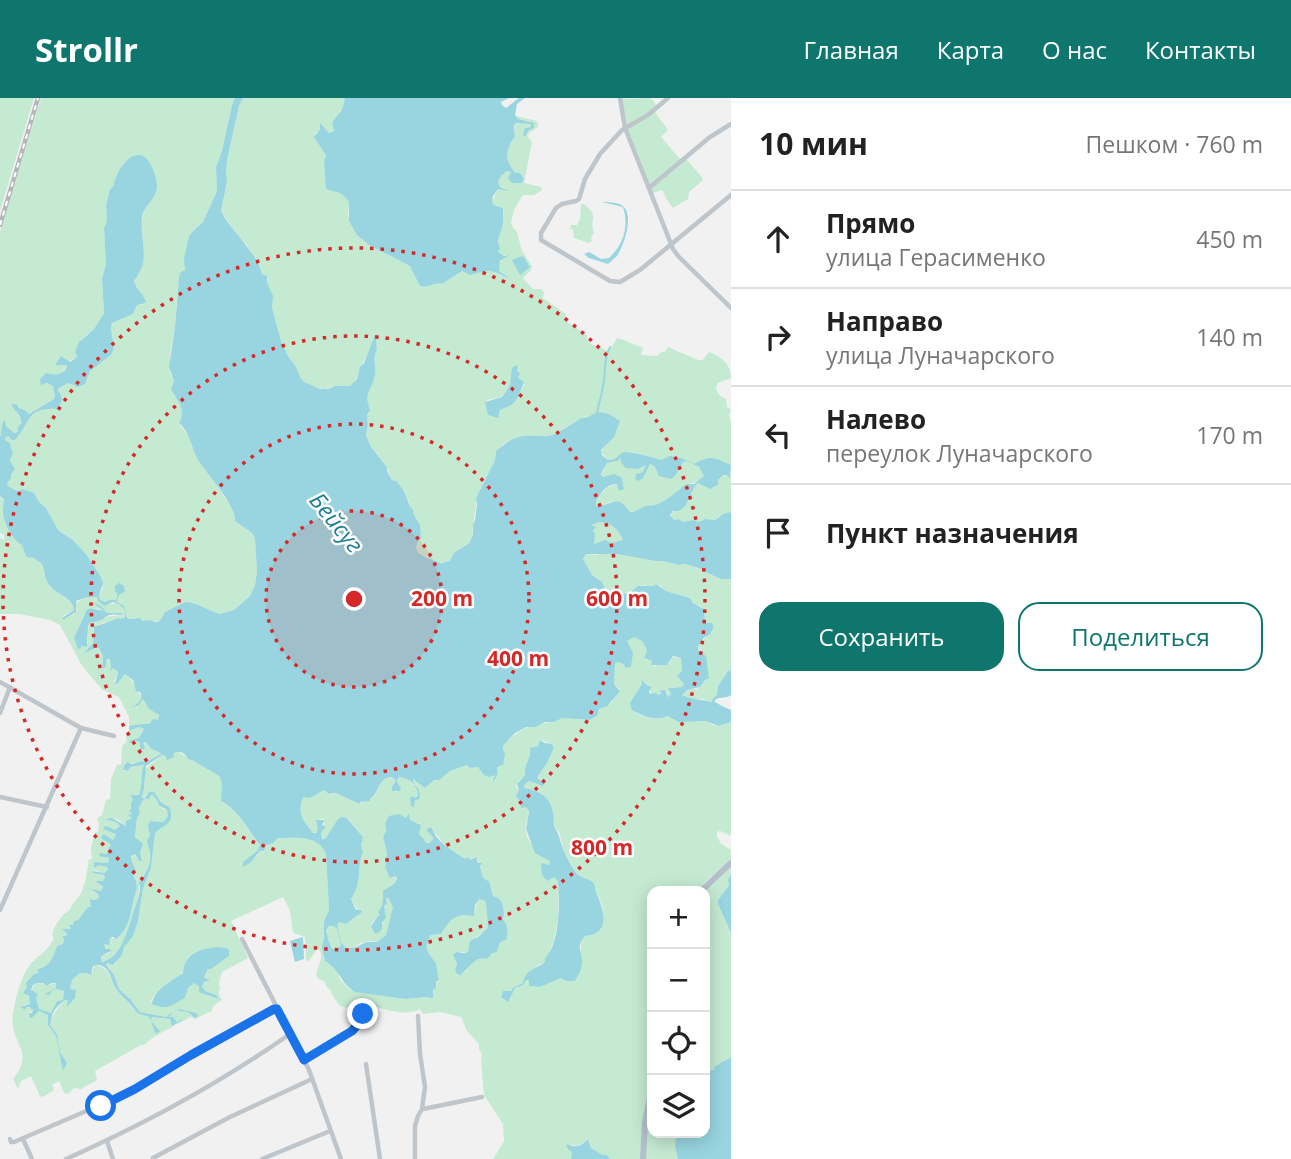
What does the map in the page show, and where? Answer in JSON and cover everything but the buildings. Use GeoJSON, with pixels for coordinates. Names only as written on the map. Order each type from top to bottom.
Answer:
{"type":"FeatureCollection","features":[{"type":"Feature","properties":{"kind":"main road"},"geometry":{"type":"LineString","coordinates":[[706,886],[731,863]]}},
{"type":"Feature","properties":{"kind":"main road"},"geometry":{"type":"LineString","coordinates":[[643,1159],[647,1112]]}},
{"type":"Feature","properties":{"kind":"street"},"geometry":{"type":"LineString","coordinates":[[620,98],[625,128],[676,255],[731,308]]}},
{"type":"Feature","properties":{"kind":"street"},"geometry":{"type":"LineString","coordinates":[[668,98],[648,115],[625,128],[593,164],[579,199],[556,208],[541,233],[541,239],[615,282],[624,280],[731,195]]}},
{"type":"Feature","properties":{"kind":"street"},"geometry":{"type":"LineString","coordinates":[[649,188],[709,137],[731,124]]}},
{"type":"Feature","properties":{"kind":"street"},"geometry":{"type":"LineString","coordinates":[[0,682],[81,728],[114,736]]}},
{"type":"Feature","properties":{"kind":"street"},"geometry":{"type":"LineString","coordinates":[[0,712],[10,687]]}},
{"type":"Feature","properties":{"kind":"street"},"geometry":{"type":"LineString","coordinates":[[0,910],[81,728]]}},
{"type":"Feature","properties":{"kind":"street"},"geometry":{"type":"LineString","coordinates":[[0,797],[47,807]]}},
{"type":"Feature","properties":{"kind":"street"},"geometry":{"type":"LineString","coordinates":[[242,939],[304,1060],[341,1159]]}},
{"type":"Feature","properties":{"kind":"street"},"geometry":{"type":"LineString","coordinates":[[10,1139],[13,1143],[108,1102],[272,1009],[277,1009]]}},
{"type":"Feature","properties":{"kind":"street"},"geometry":{"type":"LineString","coordinates":[[304,1060],[352,1031],[365,1009]]}},
{"type":"Feature","properties":{"kind":"street"},"geometry":{"type":"LineString","coordinates":[[415,1159],[415,1126],[422,1109],[425,1087],[418,1016]]}},
{"type":"Feature","properties":{"kind":"street"},"geometry":{"type":"LineString","coordinates":[[66,1159],[107,1141],[188,1098],[290,1034]]}},
{"type":"Feature","properties":{"kind":"street"},"geometry":{"type":"LineString","coordinates":[[366,1064],[380,1159]]}},
{"type":"Feature","properties":{"kind":"street"},"geometry":{"type":"LineString","coordinates":[[153,1158],[230,1117],[312,1079]]}},
{"type":"Feature","properties":{"kind":"street"},"geometry":{"type":"LineString","coordinates":[[422,1109],[482,1097]]}},
{"type":"Feature","properties":{"kind":"street"},"geometry":{"type":"LineString","coordinates":[[262,1159],[330,1131]]}},
{"type":"Feature","properties":{"kind":"street"},"geometry":{"type":"LineString","coordinates":[[23,1139],[32,1159]]}},
{"type":"Feature","properties":{"kind":"street"},"geometry":{"type":"LineString","coordinates":[[107,1141],[113,1159]]}},
{"type":"Feature","properties":{"kind":"green space"},"geometry":{"type":"Polygon","coordinates":[[[0,98],[34,98],[0,211],[0,98]]]}},
{"type":"Feature","properties":{"kind":"green space"},"geometry":{"type":"Polygon","coordinates":[[[41,98],[235,98],[216,167],[217,191],[203,222],[191,233],[185,253],[185,270],[177,297],[170,372],[174,381],[171,390],[182,410],[179,424],[191,439],[193,447],[232,508],[235,521],[252,533],[255,539],[255,585],[250,596],[234,610],[219,614],[196,604],[183,603],[165,612],[161,621],[129,619],[126,613],[124,618],[102,623],[93,629],[93,643],[83,654],[99,648],[103,656],[102,667],[106,667],[110,659],[113,668],[118,672],[114,682],[125,674],[140,694],[141,698],[134,707],[143,699],[149,709],[157,713],[158,720],[141,724],[131,730],[140,727],[144,729],[139,738],[132,742],[140,742],[140,749],[143,742],[146,742],[151,749],[161,754],[146,762],[125,762],[123,771],[145,765],[139,795],[130,796],[133,800],[129,811],[132,814],[126,826],[117,819],[106,818],[120,826],[117,830],[105,830],[116,833],[113,840],[105,835],[111,845],[107,854],[100,854],[109,858],[108,863],[95,862],[108,869],[105,873],[93,870],[93,873],[104,875],[105,878],[103,881],[94,882],[103,885],[101,891],[91,891],[98,894],[99,898],[92,899],[91,907],[70,925],[69,929],[64,929],[67,934],[62,936],[63,944],[57,946],[51,960],[37,969],[37,974],[27,983],[30,1004],[23,1006],[31,1008],[33,1011],[29,1013],[32,1018],[39,1011],[44,1012],[39,1009],[36,998],[38,994],[31,991],[35,984],[46,986],[55,983],[55,989],[64,991],[63,1000],[57,1001],[51,1013],[47,1013],[48,1025],[56,1036],[63,1068],[66,1063],[60,1052],[57,1034],[50,1025],[51,1021],[65,1000],[68,1000],[68,1006],[75,998],[75,990],[70,988],[72,980],[80,973],[89,975],[96,965],[107,971],[117,991],[137,1013],[149,1017],[155,1030],[160,1031],[151,1021],[152,1017],[169,1019],[174,1026],[183,1020],[177,1022],[173,1017],[169,1017],[175,1010],[166,1017],[140,1012],[119,989],[114,975],[106,965],[115,964],[138,921],[143,889],[151,867],[155,833],[170,820],[169,815],[163,822],[150,821],[150,864],[139,881],[133,920],[118,950],[104,962],[101,960],[103,955],[110,953],[104,944],[111,937],[116,940],[124,930],[137,888],[133,876],[136,870],[131,859],[134,854],[139,861],[142,859],[142,847],[135,837],[137,816],[143,800],[146,800],[152,794],[156,798],[154,793],[147,795],[145,799],[141,797],[145,769],[162,755],[165,758],[177,751],[219,776],[222,783],[221,801],[238,815],[260,845],[257,851],[243,862],[257,856],[260,851],[263,852],[266,845],[278,838],[305,838],[318,843],[322,848],[326,854],[329,910],[324,935],[325,961],[334,966],[339,978],[350,990],[405,999],[432,998],[439,980],[436,966],[427,950],[431,935],[441,934],[458,916],[474,916],[479,899],[486,903],[488,927],[470,943],[468,952],[455,952],[457,967],[464,973],[474,961],[490,955],[506,940],[501,901],[493,896],[479,862],[475,857],[465,859],[446,847],[436,834],[427,831],[433,840],[429,844],[426,843],[419,834],[420,824],[410,820],[409,813],[407,818],[402,817],[385,824],[385,867],[393,878],[397,877],[383,895],[380,916],[371,924],[373,933],[382,929],[386,897],[389,897],[393,912],[388,932],[377,942],[370,941],[360,943],[354,948],[346,948],[341,942],[337,924],[346,924],[357,916],[358,911],[351,899],[363,852],[363,837],[348,818],[326,838],[322,838],[321,831],[326,827],[323,826],[324,819],[317,820],[318,832],[313,833],[301,815],[301,801],[304,796],[312,797],[324,790],[358,804],[373,797],[387,778],[392,777],[396,781],[395,792],[401,789],[397,783],[399,777],[408,779],[417,786],[413,782],[414,779],[425,788],[450,771],[467,765],[496,774],[495,778],[498,774],[497,767],[502,766],[503,746],[520,731],[562,718],[591,719],[596,717],[599,709],[610,705],[620,689],[614,684],[615,664],[618,662],[631,667],[632,653],[627,641],[634,636],[642,641],[647,650],[644,657],[652,661],[653,666],[670,663],[671,657],[681,658],[682,671],[679,678],[684,684],[682,687],[672,687],[668,697],[667,692],[651,694],[642,681],[632,710],[653,719],[667,716],[674,720],[705,721],[721,726],[731,722],[731,836],[720,831],[717,836],[721,844],[731,850],[731,860],[702,886],[647,886],[647,1102],[641,1159],[610,1159],[591,1148],[589,1140],[586,1140],[579,1145],[570,1144],[571,1159],[493,1159],[504,1141],[503,1124],[484,1095],[479,1044],[467,1031],[461,1017],[440,1012],[423,1014],[420,1009],[397,1012],[366,1005],[358,1005],[355,1010],[340,1006],[325,982],[316,976],[321,959],[319,949],[309,961],[306,960],[305,937],[294,933],[290,912],[283,897],[231,921],[248,958],[222,972],[218,992],[222,1000],[213,1006],[212,1011],[195,1019],[190,1017],[95,1071],[97,1080],[81,1089],[74,1088],[68,1094],[64,1093],[59,1081],[52,1085],[54,1090],[43,1097],[40,1096],[31,1076],[21,1081],[18,1089],[13,1079],[20,1069],[22,1054],[14,1032],[13,1013],[19,989],[29,966],[50,945],[56,925],[82,891],[89,859],[92,859],[91,848],[95,832],[98,832],[97,818],[102,815],[106,800],[110,799],[111,779],[117,765],[121,764],[122,746],[127,741],[129,730],[129,717],[119,697],[103,690],[81,664],[60,625],[50,620],[19,614],[0,614],[0,538],[4,540],[4,535],[0,533],[0,496],[4,499],[6,518],[13,537],[28,554],[42,564],[45,579],[50,586],[73,605],[74,610],[63,616],[62,620],[74,614],[77,609],[75,603],[88,597],[96,597],[103,605],[116,603],[100,600],[99,595],[103,588],[101,577],[86,554],[56,528],[46,508],[34,493],[23,489],[17,491],[8,486],[6,483],[14,471],[10,460],[11,450],[4,438],[8,436],[15,440],[36,412],[47,408],[55,409],[59,388],[68,383],[75,386],[87,379],[90,371],[111,355],[112,323],[133,314],[137,305],[145,304],[134,281],[143,261],[143,216],[155,192],[156,181],[151,166],[143,156],[124,162],[113,188],[110,189],[106,205],[106,264],[102,279],[104,313],[94,329],[81,340],[76,358],[63,364],[67,367],[60,374],[50,374],[44,384],[51,383],[54,399],[29,414],[18,409],[18,404],[16,410],[22,423],[18,432],[12,433],[5,424],[0,437],[0,232],[41,98]],[[90,608],[84,614],[75,637],[81,648],[88,643],[90,624],[104,617],[121,615],[107,613],[105,610],[103,612],[90,608]],[[541,740],[538,746],[531,748],[525,775],[516,786],[521,806],[528,811],[526,830],[529,841],[550,860],[549,865],[545,864],[559,886],[558,920],[553,943],[545,962],[537,966],[526,981],[529,981],[529,986],[540,987],[561,978],[575,981],[582,961],[581,942],[585,936],[600,928],[603,920],[597,893],[587,879],[577,874],[564,851],[559,832],[554,827],[548,800],[539,792],[524,788],[529,781],[542,786],[538,779],[539,774],[554,748],[552,744],[541,740]],[[158,799],[163,809],[167,810],[169,815],[167,805],[158,799]],[[216,947],[188,957],[181,974],[151,1001],[159,1007],[167,1006],[185,998],[188,988],[194,983],[207,995],[216,999],[216,995],[205,991],[202,986],[209,980],[204,977],[208,969],[229,956],[227,948],[216,947]]]}},
{"type":"Feature","properties":{"kind":"green space"},"geometry":{"type":"Polygon","coordinates":[[[243,98],[345,98],[342,110],[332,122],[334,131],[329,133],[320,124],[320,129],[315,134],[326,155],[324,160],[328,190],[340,193],[347,199],[348,216],[369,245],[410,266],[435,283],[442,284],[462,271],[491,270],[508,277],[499,271],[501,262],[508,255],[500,255],[498,252],[503,208],[494,205],[492,201],[498,189],[508,189],[500,187],[499,182],[507,171],[511,172],[512,183],[522,183],[524,177],[514,172],[510,165],[508,149],[515,137],[515,124],[531,124],[531,127],[526,127],[527,136],[529,130],[534,128],[531,122],[516,116],[537,121],[538,127],[529,133],[528,137],[532,142],[524,183],[541,187],[542,190],[534,195],[522,196],[514,210],[511,223],[517,232],[522,251],[532,266],[523,278],[533,289],[541,289],[544,292],[543,298],[566,314],[566,321],[587,335],[592,345],[609,351],[617,338],[643,347],[641,355],[657,356],[668,347],[698,360],[703,360],[709,352],[722,359],[731,378],[718,383],[716,388],[731,410],[731,465],[694,464],[704,476],[700,480],[686,484],[660,504],[630,512],[618,502],[596,506],[596,501],[607,487],[617,484],[621,490],[624,487],[622,478],[601,476],[607,463],[621,458],[621,463],[629,468],[643,465],[647,467],[651,464],[658,474],[676,475],[683,462],[690,461],[673,456],[661,460],[628,452],[614,460],[608,460],[601,452],[614,433],[618,419],[601,413],[566,427],[553,436],[516,438],[503,444],[495,453],[495,460],[476,498],[473,533],[469,542],[456,552],[449,562],[436,562],[425,557],[416,548],[420,525],[405,491],[397,485],[397,481],[392,480],[366,435],[370,410],[368,392],[375,375],[376,343],[350,386],[325,389],[315,388],[304,382],[281,341],[266,283],[268,279],[221,211],[227,183],[227,160],[243,98]],[[517,371],[512,374],[510,385],[501,397],[487,400],[488,415],[498,417],[500,410],[515,401],[524,385],[518,378],[517,371]]]}},
{"type":"Feature","properties":{"kind":"green space"},"geometry":{"type":"Polygon","coordinates":[[[650,98],[656,106],[627,125],[621,99],[650,98]]]}},
{"type":"Feature","properties":{"kind":"green space"},"geometry":{"type":"Polygon","coordinates":[[[654,111],[668,130],[661,137],[681,160],[649,185],[626,129],[654,111]]]}},
{"type":"Feature","properties":{"kind":"green space"},"geometry":{"type":"Polygon","coordinates":[[[686,159],[703,180],[689,192],[688,199],[673,208],[662,190],[653,193],[651,189],[686,159]]]}},
{"type":"Feature","properties":{"kind":"green space"},"geometry":{"type":"Polygon","coordinates":[[[581,204],[589,208],[593,215],[594,233],[589,243],[574,238],[570,228],[580,220],[581,204]]]}},
{"type":"Feature","properties":{"kind":"green space"},"geometry":{"type":"Polygon","coordinates":[[[723,475],[731,475],[731,512],[715,520],[705,519],[699,522],[672,519],[671,513],[686,503],[698,483],[707,488],[716,487],[723,475]]]}},
{"type":"Feature","properties":{"kind":"green space"},"geometry":{"type":"Polygon","coordinates":[[[600,522],[615,527],[623,540],[612,543],[605,540],[594,544],[593,531],[596,528],[590,525],[600,522]]]}},
{"type":"Feature","properties":{"kind":"green space"},"geometry":{"type":"Polygon","coordinates":[[[603,553],[685,564],[721,579],[731,579],[731,670],[718,686],[717,695],[711,702],[682,694],[689,689],[697,689],[708,679],[698,645],[714,627],[711,623],[706,623],[702,611],[690,598],[666,591],[659,585],[640,586],[626,595],[616,597],[610,606],[605,604],[603,600],[606,595],[602,582],[592,575],[583,560],[586,554],[603,553]]]}},
{"type":"Feature","properties":{"kind":"green space"},"geometry":{"type":"Polygon","coordinates":[[[731,867],[729,884],[718,904],[731,933],[731,1058],[710,1073],[710,949],[710,886],[731,867]]]}},
{"type":"Feature","properties":{"kind":"green space"},"geometry":{"type":"Polygon","coordinates":[[[336,926],[341,946],[335,949],[332,949],[326,933],[327,927],[336,926]]]}},
{"type":"Feature","properties":{"kind":"green space"},"geometry":{"type":"Polygon","coordinates":[[[647,1122],[647,1138],[676,1138],[678,1159],[645,1159],[647,1122]]]}},
{"type":"Feature","properties":{"kind":"water","name":"Бейсуг"},"geometry":{"type":"Polygon","coordinates":[[[235,98],[243,98],[227,160],[227,182],[221,211],[254,256],[262,274],[267,276],[281,341],[304,382],[320,389],[350,386],[357,379],[360,367],[377,335],[375,374],[368,394],[370,410],[367,415],[366,435],[371,447],[387,467],[392,480],[397,481],[404,491],[420,525],[421,539],[416,548],[419,553],[441,563],[450,561],[454,553],[469,543],[473,535],[476,498],[495,460],[496,451],[504,444],[524,436],[553,435],[581,418],[595,414],[606,414],[620,421],[614,437],[601,450],[608,460],[627,452],[661,460],[675,456],[686,460],[694,464],[713,458],[731,465],[730,478],[723,475],[718,480],[718,485],[710,489],[698,483],[682,509],[673,511],[670,515],[674,520],[699,522],[705,519],[715,520],[731,512],[731,579],[721,579],[685,564],[617,554],[586,554],[583,559],[592,575],[602,582],[607,593],[603,600],[607,606],[613,603],[618,595],[629,593],[638,586],[656,584],[666,591],[690,598],[703,609],[706,623],[712,623],[714,627],[698,646],[699,652],[706,656],[709,678],[700,687],[687,690],[682,695],[711,702],[717,695],[718,686],[731,670],[731,695],[715,702],[731,710],[731,722],[719,726],[705,721],[679,722],[667,716],[649,718],[632,710],[630,703],[642,680],[652,687],[650,694],[659,695],[659,691],[665,690],[668,697],[671,694],[668,688],[682,687],[684,684],[677,676],[682,671],[681,658],[673,656],[667,665],[651,665],[652,661],[644,658],[647,650],[642,641],[634,637],[627,641],[633,653],[631,667],[626,668],[618,662],[615,664],[614,684],[620,691],[608,706],[599,709],[597,716],[589,720],[562,718],[535,727],[526,727],[515,733],[503,746],[503,765],[497,767],[498,774],[491,785],[495,775],[489,777],[478,767],[470,768],[467,765],[450,771],[425,788],[413,779],[420,795],[419,799],[415,800],[414,807],[411,806],[410,798],[418,796],[417,789],[410,781],[399,777],[397,781],[400,791],[392,791],[396,781],[392,777],[387,778],[370,801],[359,804],[324,790],[312,797],[304,796],[300,806],[301,815],[313,833],[318,830],[316,820],[325,820],[322,825],[326,827],[321,832],[322,839],[326,838],[342,817],[347,818],[363,837],[358,882],[351,899],[356,910],[362,912],[346,924],[337,924],[341,942],[346,948],[377,942],[386,935],[393,907],[388,897],[382,929],[374,933],[371,926],[380,915],[378,912],[382,905],[383,891],[397,879],[396,876],[390,878],[385,867],[387,853],[383,837],[389,816],[399,814],[406,818],[409,813],[410,820],[421,825],[419,834],[426,843],[433,840],[427,831],[431,827],[441,842],[450,849],[465,859],[476,857],[478,863],[482,863],[480,866],[483,877],[489,881],[493,896],[500,899],[502,904],[507,938],[502,941],[497,952],[472,963],[461,975],[455,971],[457,964],[453,955],[456,952],[468,952],[470,941],[488,927],[484,900],[479,899],[475,905],[474,916],[457,916],[441,934],[431,935],[427,950],[436,964],[439,980],[433,990],[433,998],[405,999],[350,989],[325,961],[322,947],[324,922],[329,910],[326,854],[318,843],[305,838],[278,838],[266,845],[264,851],[260,851],[243,867],[243,862],[257,851],[260,845],[238,815],[221,801],[222,783],[219,776],[182,753],[174,753],[174,757],[167,760],[162,755],[146,766],[141,797],[145,799],[149,792],[154,792],[160,801],[169,807],[171,817],[168,823],[155,833],[151,867],[143,889],[133,936],[113,965],[106,965],[114,975],[119,989],[140,1012],[166,1017],[174,1011],[169,1017],[173,1017],[177,1022],[183,1020],[172,1026],[170,1019],[152,1017],[151,1021],[160,1031],[156,1034],[149,1017],[137,1013],[115,987],[106,969],[100,965],[93,966],[91,975],[80,973],[72,980],[70,988],[76,989],[75,998],[67,1007],[68,1000],[57,1007],[50,1025],[57,1034],[60,1052],[67,1063],[63,1071],[56,1036],[48,1025],[48,1015],[39,1011],[30,1018],[29,1013],[33,1010],[21,1007],[30,1004],[29,996],[23,993],[27,987],[26,983],[38,973],[37,969],[51,960],[57,946],[63,944],[62,936],[67,934],[62,929],[70,929],[69,925],[73,925],[88,907],[91,907],[90,899],[99,898],[98,894],[90,889],[101,891],[103,886],[94,881],[103,881],[105,877],[92,871],[105,873],[108,869],[99,865],[94,868],[94,862],[108,863],[109,858],[99,856],[100,853],[107,854],[111,845],[101,837],[104,834],[113,840],[116,834],[103,828],[106,826],[115,830],[120,826],[104,819],[112,818],[126,826],[126,821],[132,818],[128,815],[132,814],[129,811],[133,800],[130,795],[139,795],[140,791],[144,765],[130,767],[128,771],[123,770],[124,765],[127,762],[146,762],[161,754],[151,749],[146,742],[143,742],[145,748],[142,750],[140,742],[129,743],[139,738],[144,729],[139,727],[129,730],[129,726],[150,723],[153,719],[158,720],[159,715],[149,709],[143,699],[133,708],[141,698],[133,680],[125,674],[115,684],[118,672],[113,668],[110,671],[110,659],[107,659],[106,667],[102,668],[103,656],[99,648],[83,654],[93,643],[94,627],[124,618],[123,608],[113,602],[104,606],[97,597],[88,597],[76,601],[76,612],[63,620],[62,618],[74,610],[73,605],[50,586],[42,564],[26,556],[22,545],[9,531],[3,515],[4,499],[0,496],[0,437],[5,420],[6,426],[14,433],[18,432],[22,423],[12,404],[18,405],[18,408],[29,414],[54,399],[53,386],[47,383],[41,385],[40,379],[46,373],[58,374],[65,370],[66,365],[55,365],[61,356],[70,362],[76,358],[79,342],[94,329],[104,313],[104,228],[110,189],[127,160],[140,155],[146,158],[152,166],[157,186],[143,213],[143,262],[134,281],[146,303],[137,305],[133,314],[112,323],[113,351],[90,371],[85,384],[78,387],[68,383],[59,388],[62,400],[58,409],[35,413],[15,440],[8,436],[5,438],[13,452],[10,460],[15,469],[7,483],[17,491],[23,489],[34,493],[58,530],[73,540],[86,554],[101,577],[103,584],[100,600],[116,600],[118,593],[115,592],[115,586],[119,583],[124,586],[125,591],[119,595],[116,602],[124,606],[129,619],[160,621],[165,612],[187,602],[219,614],[234,610],[250,596],[257,572],[255,539],[252,533],[235,521],[230,506],[197,458],[188,435],[179,423],[182,410],[171,390],[174,381],[169,367],[179,278],[180,273],[185,270],[184,258],[189,237],[203,222],[217,191],[216,167],[232,105],[235,98]],[[621,458],[607,463],[601,474],[603,477],[614,474],[622,478],[624,489],[619,491],[617,484],[609,486],[596,501],[596,506],[617,502],[630,512],[634,511],[661,503],[686,484],[694,484],[704,476],[699,467],[687,461],[683,462],[671,479],[659,476],[655,467],[650,464],[643,478],[638,481],[635,479],[636,474],[643,472],[646,465],[638,469],[626,468],[621,463],[621,458]],[[600,522],[591,525],[596,527],[593,531],[594,544],[605,540],[612,543],[623,540],[609,524],[600,522]],[[152,794],[143,800],[139,808],[136,825],[135,837],[143,844],[140,852],[142,861],[139,861],[135,854],[131,856],[136,870],[133,876],[137,888],[130,916],[121,935],[115,940],[111,937],[110,945],[104,944],[106,949],[111,951],[103,955],[102,962],[119,949],[129,927],[139,894],[139,882],[150,862],[147,842],[150,834],[149,823],[163,822],[168,816],[167,810],[159,805],[152,794]],[[329,926],[326,930],[332,949],[341,946],[334,926],[329,926]],[[37,983],[31,990],[38,994],[36,998],[39,1009],[51,1013],[57,1001],[63,1000],[64,991],[56,989],[51,991],[50,995],[45,994],[56,988],[56,983],[46,986],[37,983]]]}},
{"type":"Feature","properties":{"kind":"water"},"geometry":{"type":"Polygon","coordinates":[[[345,98],[509,98],[501,102],[506,108],[519,98],[525,98],[517,104],[515,115],[518,119],[534,123],[534,128],[529,130],[525,137],[525,128],[531,127],[531,124],[514,125],[515,137],[509,145],[507,156],[514,172],[520,173],[524,178],[522,183],[512,183],[508,178],[511,172],[507,171],[500,178],[499,184],[510,191],[498,189],[492,201],[494,205],[503,208],[498,252],[504,256],[509,255],[500,261],[499,271],[507,278],[492,271],[470,275],[462,271],[442,284],[420,286],[410,266],[369,245],[357,235],[349,221],[347,199],[326,188],[326,155],[314,137],[320,129],[320,123],[329,133],[334,131],[332,122],[342,110],[345,98]]]}},
{"type":"Feature","properties":{"kind":"water"},"geometry":{"type":"Polygon","coordinates":[[[602,202],[622,205],[627,212],[628,218],[622,246],[617,256],[608,264],[584,254],[589,252],[601,259],[609,258],[624,234],[623,207],[602,202]]]}},
{"type":"Feature","properties":{"kind":"water"},"geometry":{"type":"Polygon","coordinates":[[[523,256],[530,267],[520,275],[512,260],[523,256]]]}},
{"type":"Feature","properties":{"kind":"water"},"geometry":{"type":"Polygon","coordinates":[[[516,365],[520,374],[518,378],[524,382],[517,398],[511,405],[500,410],[498,418],[488,415],[485,402],[502,397],[510,385],[512,368],[516,365]]]}},
{"type":"Feature","properties":{"kind":"water"},"geometry":{"type":"Polygon","coordinates":[[[91,603],[99,605],[107,613],[123,613],[90,623],[87,646],[82,645],[78,649],[74,638],[86,611],[90,608],[104,611],[91,603]]]}},
{"type":"Feature","properties":{"kind":"water"},"geometry":{"type":"Polygon","coordinates":[[[540,740],[552,744],[554,748],[538,776],[545,784],[542,786],[529,781],[524,788],[539,792],[548,800],[563,850],[577,874],[595,885],[604,918],[600,930],[585,936],[581,943],[582,965],[575,981],[561,978],[540,987],[529,986],[529,981],[526,980],[523,985],[515,988],[508,1002],[501,997],[503,991],[511,991],[513,988],[523,983],[528,972],[545,962],[554,943],[558,922],[558,881],[554,877],[547,881],[542,875],[541,863],[549,865],[550,861],[535,853],[526,829],[529,812],[526,807],[521,808],[516,796],[519,790],[517,784],[525,775],[530,748],[538,746],[540,740]]]}},
{"type":"Feature","properties":{"kind":"water"},"geometry":{"type":"Polygon","coordinates":[[[731,874],[731,933],[718,900],[729,885],[731,874]]]}},
{"type":"Feature","properties":{"kind":"water"},"geometry":{"type":"Polygon","coordinates":[[[303,937],[304,959],[295,962],[290,941],[303,937]]]}},
{"type":"Feature","properties":{"kind":"water"},"geometry":{"type":"Polygon","coordinates":[[[216,947],[227,948],[229,956],[208,969],[204,977],[210,981],[204,982],[202,986],[218,999],[199,992],[199,986],[194,983],[188,988],[185,998],[173,1005],[162,1007],[152,1004],[159,990],[183,973],[190,957],[198,951],[216,947]]]}},
{"type":"Feature","properties":{"kind":"water"},"geometry":{"type":"Polygon","coordinates":[[[176,1010],[196,1013],[198,1016],[195,1018],[188,1012],[176,1010]]]}},
{"type":"Feature","properties":{"kind":"water"},"geometry":{"type":"Polygon","coordinates":[[[731,1058],[731,1159],[678,1159],[676,1138],[710,1138],[710,1072],[731,1058]]]}},
{"type":"Feature","properties":{"kind":"water"},"geometry":{"type":"Polygon","coordinates":[[[588,1139],[591,1148],[610,1159],[571,1159],[572,1152],[566,1145],[578,1146],[588,1139]]]}},
{"type":"Feature","properties":{"kind":"waterway"},"geometry":{"type":"LineString","coordinates":[[597,414],[610,347]]}},
{"type":"Feature","properties":{"kind":"railway"},"geometry":{"type":"LineString","coordinates":[[0,225],[38,98]]}},
{"type":"Feature","properties":{"kind":"route"},"geometry":{"type":"LineString","coordinates":[[101,1106],[274,1009],[277,1009],[304,1060],[356,1028],[363,1014]]}}]}
